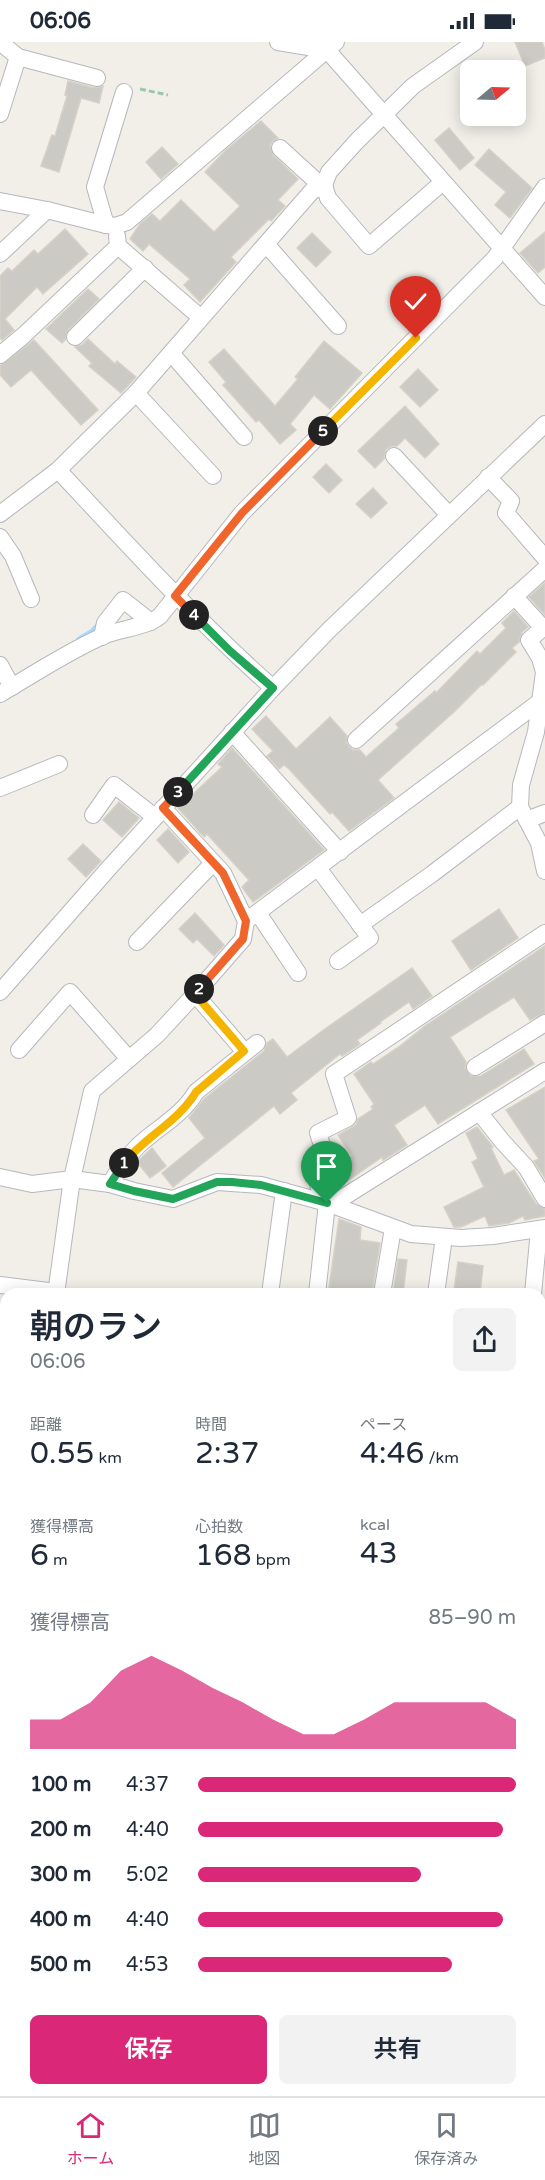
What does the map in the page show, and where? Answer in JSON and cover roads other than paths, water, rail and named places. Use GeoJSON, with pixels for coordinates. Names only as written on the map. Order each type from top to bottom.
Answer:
{"type":"FeatureCollection","features":[{"type":"Feature","properties":{"kind":"street"},"geometry":{"type":"LineString","coordinates":[[0,42],[18,57],[97,78]]}},
{"type":"Feature","properties":{"kind":"street"},"geometry":{"type":"LineString","coordinates":[[279,42],[332,46],[381,111],[545,297]]}},
{"type":"Feature","properties":{"kind":"street"},"geometry":{"type":"LineString","coordinates":[[0,514],[58,470],[136,393],[171,353],[197,314],[266,244],[312,191],[317,181],[329,172],[381,111],[475,42]]}},
{"type":"Feature","properties":{"kind":"street"},"geometry":{"type":"LineString","coordinates":[[0,201],[111,226],[127,222],[332,46]]}},
{"type":"Feature","properties":{"kind":"street"},"geometry":{"type":"LineString","coordinates":[[0,114],[18,57]]}},
{"type":"Feature","properties":{"kind":"street"},"geometry":{"type":"LineString","coordinates":[[124,92],[95,187],[118,246],[197,314]]}},
{"type":"Feature","properties":{"kind":"street"},"geometry":{"type":"LineString","coordinates":[[280,148],[317,181],[328,198],[369,246],[443,182]]}},
{"type":"Feature","properties":{"kind":"street"},"geometry":{"type":"LineString","coordinates":[[5,681],[102,637],[155,620],[179,599],[242,513],[495,258],[504,252],[545,187]]}},
{"type":"Feature","properties":{"kind":"street"},"geometry":{"type":"LineString","coordinates":[[0,254],[47,210]]}},
{"type":"Feature","properties":{"kind":"street"},"geometry":{"type":"LineString","coordinates":[[266,244],[338,326]]}},
{"type":"Feature","properties":{"kind":"street"},"geometry":{"type":"LineString","coordinates":[[0,355],[118,246]]}},
{"type":"Feature","properties":{"kind":"street"},"geometry":{"type":"LineString","coordinates":[[75,338],[145,268]]}},
{"type":"Feature","properties":{"kind":"street"},"geometry":{"type":"LineString","coordinates":[[171,353],[244,438]]}},
{"type":"Feature","properties":{"kind":"street"},"geometry":{"type":"LineString","coordinates":[[136,393],[213,476]]}},
{"type":"Feature","properties":{"kind":"street"},"geometry":{"type":"LineString","coordinates":[[0,992],[153,812],[232,732],[270,685],[329,630],[446,511],[488,477],[545,424]]}},
{"type":"Feature","properties":{"kind":"street"},"geometry":{"type":"LineString","coordinates":[[394,456],[446,511]]}},
{"type":"Feature","properties":{"kind":"street"},"geometry":{"type":"LineString","coordinates":[[58,470],[230,651],[270,685]]}},
{"type":"Feature","properties":{"kind":"street"},"geometry":{"type":"LineString","coordinates":[[488,477],[511,501],[506,513],[545,558]]}},
{"type":"Feature","properties":{"kind":"street"},"geometry":{"type":"LineString","coordinates":[[0,537],[13,556],[32,599]]}},
{"type":"Feature","properties":{"kind":"street"},"geometry":{"type":"LineString","coordinates":[[356,740],[545,569]]}},
{"type":"Feature","properties":{"kind":"street"},"geometry":{"type":"LineString","coordinates":[[514,596],[544,627],[529,640],[540,658],[544,672],[541,731],[521,785],[523,813],[539,843],[545,871]]}},
{"type":"Feature","properties":{"kind":"street"},"geometry":{"type":"LineString","coordinates":[[102,637],[105,623],[123,600],[155,620]]}},
{"type":"Feature","properties":{"kind":"street"},"geometry":{"type":"LineString","coordinates":[[57,1288],[72,1179],[92,1091],[157,1035],[195,994],[243,939],[252,917],[542,700]]}},
{"type":"Feature","properties":{"kind":"street"},"geometry":{"type":"LineString","coordinates":[[232,732],[340,852]]}},
{"type":"Feature","properties":{"kind":"street"},"geometry":{"type":"LineString","coordinates":[[0,788],[59,764]]}},
{"type":"Feature","properties":{"kind":"street"},"geometry":{"type":"LineString","coordinates":[[93,814],[114,785],[153,812],[223,873],[252,917],[298,973]]}},
{"type":"Feature","properties":{"kind":"street"},"geometry":{"type":"LineString","coordinates":[[360,925],[523,813],[545,813]]}},
{"type":"Feature","properties":{"kind":"street"},"geometry":{"type":"LineString","coordinates":[[137,942],[213,863]]}},
{"type":"Feature","properties":{"kind":"street"},"geometry":{"type":"LineString","coordinates":[[318,868],[370,938],[338,961]]}},
{"type":"Feature","properties":{"kind":"street"},"geometry":{"type":"LineString","coordinates":[[318,1288],[327,1204],[314,1169],[327,1161],[318,1133],[348,1118],[334,1074],[545,933]]}},
{"type":"Feature","properties":{"kind":"street"},"geometry":{"type":"LineString","coordinates":[[19,1050],[70,992],[129,1059]]}},
{"type":"Feature","properties":{"kind":"street"},"geometry":{"type":"LineString","coordinates":[[110,1184],[120,1167],[137,1147],[171,1121],[191,1101],[196,1092],[251,1047],[195,994]]}},
{"type":"Feature","properties":{"kind":"street"},"geometry":{"type":"LineString","coordinates":[[474,1067],[545,1023]]}},
{"type":"Feature","properties":{"kind":"street"},"geometry":{"type":"LineString","coordinates":[[327,1204],[545,1071]]}},
{"type":"Feature","properties":{"kind":"street"},"geometry":{"type":"LineString","coordinates":[[479,1112],[526,1167],[545,1199]]}},
{"type":"Feature","properties":{"kind":"street"},"geometry":{"type":"LineString","coordinates":[[0,1177],[32,1184],[72,1179],[110,1184],[173,1199],[217,1182],[261,1185],[327,1204],[411,1234],[444,1237],[493,1236],[542,1229],[535,1288]]}},
{"type":"Feature","properties":{"kind":"street"},"geometry":{"type":"LineString","coordinates":[[271,1288],[284,1191]]}},
{"type":"Feature","properties":{"kind":"street"},"geometry":{"type":"LineString","coordinates":[[383,1288],[393,1228]]}},
{"type":"Feature","properties":{"kind":"street"},"geometry":{"type":"LineString","coordinates":[[437,1288],[444,1237]]}},
{"type":"Feature","properties":{"kind":"street"},"geometry":{"type":"LineString","coordinates":[[0,1285],[21,1288]]}},
{"type":"Feature","properties":{"kind":"waterway"},"geometry":{"type":"LineString","coordinates":[[79,639],[100,623]]}}]}
